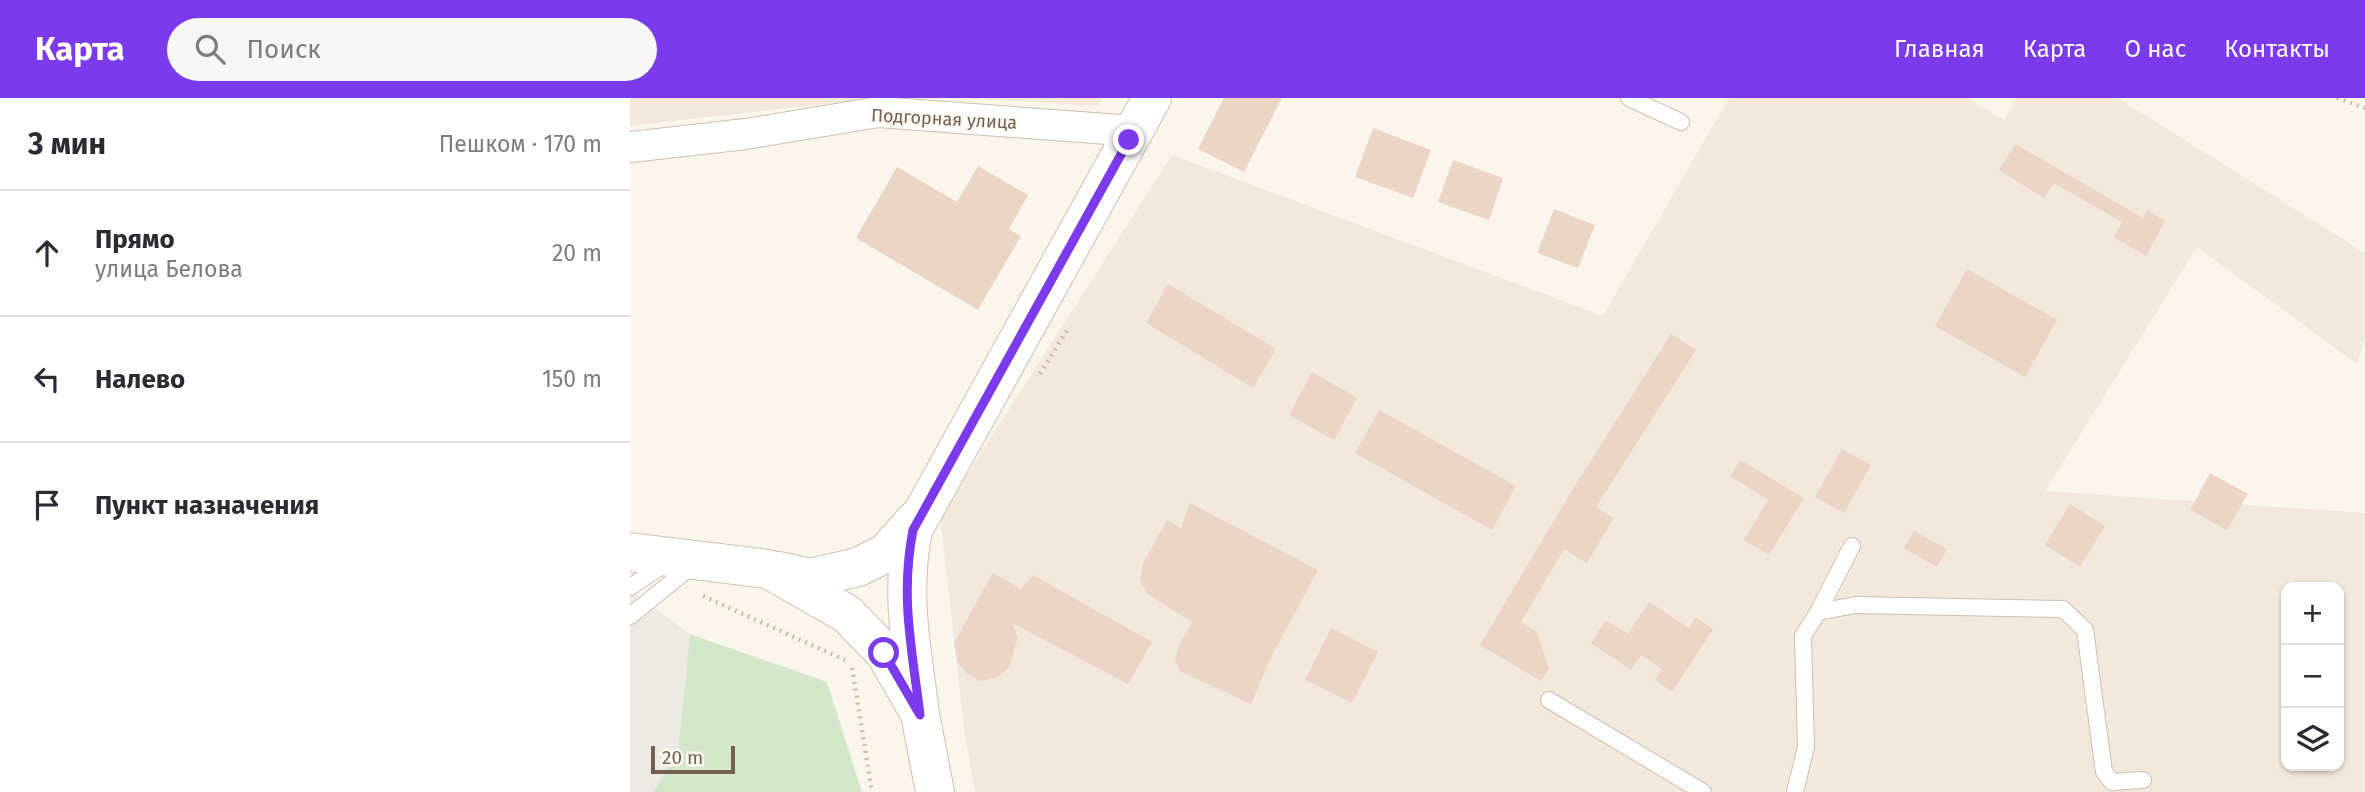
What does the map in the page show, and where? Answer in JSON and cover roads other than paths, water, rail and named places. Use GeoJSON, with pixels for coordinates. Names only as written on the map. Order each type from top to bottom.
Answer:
{"type":"FeatureCollection","features":[{"type":"Feature","properties":{"kind":"main road"},"geometry":{"type":"LineString","coordinates":[[935,792],[920,715],[906,608],[905,569],[913,530],[1152,98]]}},
{"type":"Feature","properties":{"kind":"main road"},"geometry":{"type":"LineString","coordinates":[[630,552],[691,572],[768,569],[810,578],[858,567],[887,553],[921,513]]}},
{"type":"Feature","properties":{"kind":"main road"},"geometry":{"type":"LineString","coordinates":[[768,569],[847,614],[884,653],[920,715]]}},
{"type":"Feature","properties":{"kind":"street","name":"Подгорная улица"},"geometry":{"type":"LineString","coordinates":[[630,147],[746,134],[879,112],[1133,131]]}},
{"type":"Feature","properties":{"kind":"lane"},"geometry":{"type":"LineString","coordinates":[[1629,98],[1681,122]]}},
{"type":"Feature","properties":{"kind":"lane"},"geometry":{"type":"LineString","coordinates":[[1795,792],[1806,747],[1803,636],[1852,546]]}},
{"type":"Feature","properties":{"kind":"lane"},"geometry":{"type":"LineString","coordinates":[[630,587],[691,572]]}},
{"type":"Feature","properties":{"kind":"lane"},"geometry":{"type":"LineString","coordinates":[[630,616],[691,572]]}},
{"type":"Feature","properties":{"kind":"lane"},"geometry":{"type":"LineString","coordinates":[[1818,612],[1855,605],[2063,609],[2085,630],[2104,772],[2112,782],[2143,780]]}},
{"type":"Feature","properties":{"kind":"lane"},"geometry":{"type":"LineString","coordinates":[[1549,700],[1703,792]]}}]}
